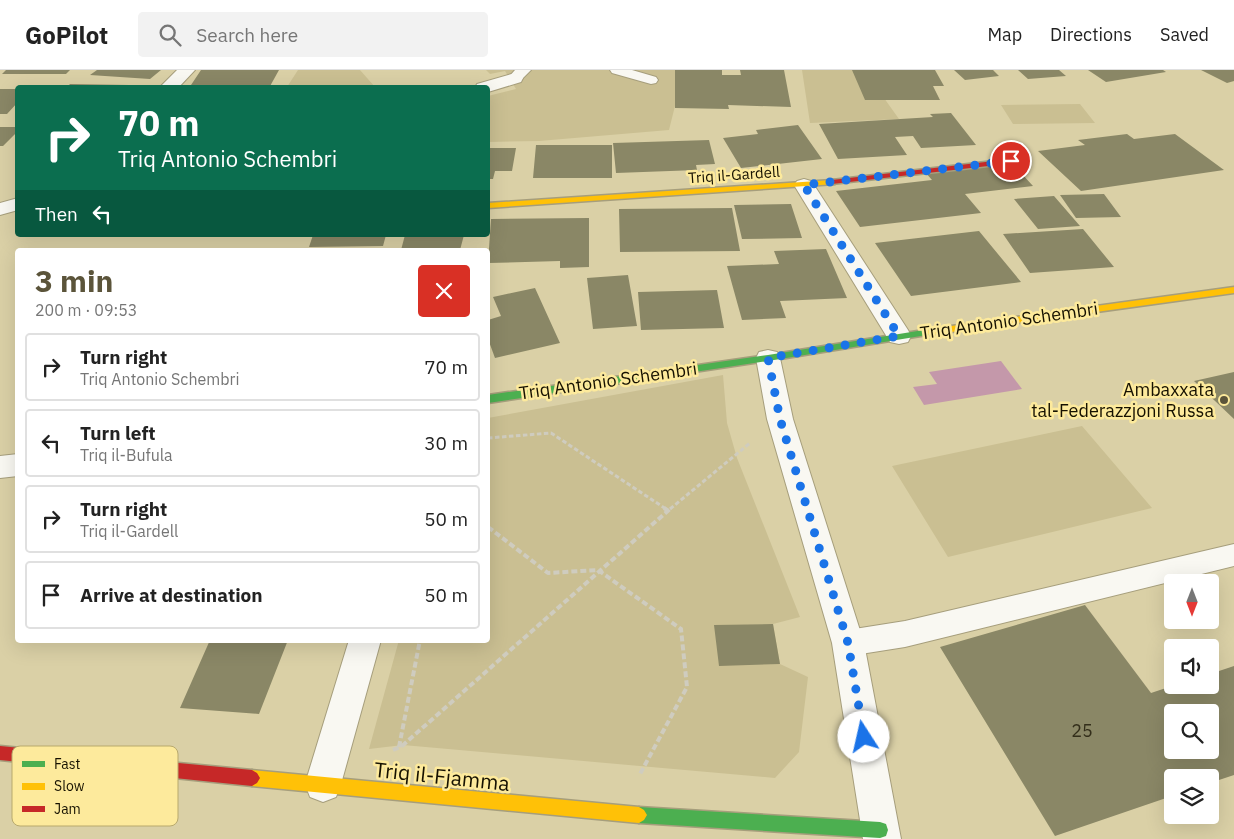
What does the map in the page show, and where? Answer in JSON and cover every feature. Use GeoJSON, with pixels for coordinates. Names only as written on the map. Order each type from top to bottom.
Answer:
{"type":"FeatureCollection","features":[{"type":"Feature","properties":{"kind":"street"},"geometry":{"type":"LineString","coordinates":[[170,85],[187,70]]}},
{"type":"Feature","properties":{"kind":"street"},"geometry":{"type":"LineString","coordinates":[[490,85],[520,74]]}},
{"type":"Feature","properties":{"kind":"street","name":"Triq il-Gardell"},"geometry":{"type":"LineString","coordinates":[[490,206],[804,185],[1011,161]]}},
{"type":"Feature","properties":{"kind":"street"},"geometry":{"type":"LineString","coordinates":[[804,185],[899,336]]}},
{"type":"Feature","properties":{"kind":"street"},"geometry":{"type":"LineString","coordinates":[[0,209],[15,205]]}},
{"type":"Feature","properties":{"kind":"street","name":"Triq Antonio Schembri"},"geometry":{"type":"LineString","coordinates":[[490,399],[768,358],[899,336],[1234,290]]}},
{"type":"Feature","properties":{"kind":"street"},"geometry":{"type":"LineString","coordinates":[[768,358],[780,419],[848,643],[881,835]]}},
{"type":"Feature","properties":{"kind":"street"},"geometry":{"type":"LineString","coordinates":[[0,467],[15,465]]}},
{"type":"Feature","properties":{"kind":"street"},"geometry":{"type":"LineString","coordinates":[[323,784],[365,643]]}},
{"type":"Feature","properties":{"kind":"street","name":"Triq il-Fjamma"},"geometry":{"type":"LineString","coordinates":[[178,770],[618,814],[881,835]]}},
{"type":"Feature","properties":{"kind":"lane"},"geometry":{"type":"LineString","coordinates":[[617,70],[651,80]]}},
{"type":"Feature","properties":{"kind":"lane"},"geometry":{"type":"LineString","coordinates":[[848,643],[905,634],[1234,555]]}},
{"type":"Feature","properties":{"kind":"path"},"geometry":{"type":"LineString","coordinates":[[399,748],[667,510],[780,419]]}},
{"type":"Feature","properties":{"kind":"path"},"geometry":{"type":"LineString","coordinates":[[490,438],[551,433],[667,510]]}},
{"type":"Feature","properties":{"kind":"path"},"geometry":{"type":"LineString","coordinates":[[490,529],[548,574],[598,570],[681,629],[686,687],[618,814]]}},
{"type":"Feature","properties":{"kind":"path"},"geometry":{"type":"LineString","coordinates":[[399,748],[419,643]]}},
{"type":"Feature","properties":{"kind":"path"},"geometry":{"type":"LineString","coordinates":[[385,754],[403,745],[399,748]]}},
{"type":"Feature","properties":{"kind":"shaded area"},"geometry":{"type":"Polygon","coordinates":[[[298,70],[360,70],[373,85],[288,85],[298,70]]]}},
{"type":"Feature","properties":{"kind":"shaded area"},"geometry":{"type":"Polygon","coordinates":[[[486,70],[684,70],[669,130],[539,141],[490,142],[490,96],[516,89],[505,71],[490,74],[486,70]]]}},
{"type":"Feature","properties":{"kind":"shaded area"},"geometry":{"type":"Polygon","coordinates":[[[802,70],[864,70],[899,119],[810,123],[802,70]]]}},
{"type":"Feature","properties":{"kind":"shaded area"},"geometry":{"type":"Polygon","coordinates":[[[1080,104],[1095,123],[1013,124],[1001,105],[1080,104]]]}},
{"type":"Feature","properties":{"kind":"shaded area"},"geometry":{"type":"Polygon","coordinates":[[[1001,361],[1022,389],[924,405],[913,387],[937,384],[929,372],[1001,361]]]}},
{"type":"Feature","properties":{"kind":"shaded area"},"geometry":{"type":"Polygon","coordinates":[[[723,375],[727,423],[737,458],[800,617],[773,624],[780,664],[808,677],[799,752],[775,778],[403,745],[369,749],[398,643],[490,643],[490,418],[723,375]]]}},
{"type":"Feature","properties":{"kind":"shaded area"},"geometry":{"type":"Polygon","coordinates":[[[1082,426],[1152,508],[948,557],[892,466],[1082,426]]]}},
{"type":"Feature","properties":{"kind":"building"},"geometry":{"type":"Polygon","coordinates":[[[6,70],[70,70],[66,74],[2,74],[6,70]]]}},
{"type":"Feature","properties":{"kind":"building"},"geometry":{"type":"Polygon","coordinates":[[[97,70],[161,70],[150,79],[90,75],[97,70]]]}},
{"type":"Feature","properties":{"kind":"building"},"geometry":{"type":"Polygon","coordinates":[[[201,70],[279,70],[271,85],[191,85],[201,70]]]}},
{"type":"Feature","properties":{"kind":"building"},"geometry":{"type":"Polygon","coordinates":[[[675,70],[722,70],[722,75],[741,75],[740,70],[784,70],[791,107],[728,105],[729,109],[675,108],[675,70]]]}},
{"type":"Feature","properties":{"kind":"building"},"geometry":{"type":"Polygon","coordinates":[[[852,70],[935,70],[944,86],[933,86],[940,100],[865,100],[852,70]]]}},
{"type":"Feature","properties":{"kind":"building"},"geometry":{"type":"Polygon","coordinates":[[[954,70],[993,70],[999,76],[965,80],[954,70]]]}},
{"type":"Feature","properties":{"kind":"building"},"geometry":{"type":"Polygon","coordinates":[[[1018,70],[1059,70],[1066,76],[1028,79],[1018,70]]]}},
{"type":"Feature","properties":{"kind":"building"},"geometry":{"type":"Polygon","coordinates":[[[1088,70],[1163,70],[1166,72],[1106,82],[1088,70]]]}},
{"type":"Feature","properties":{"kind":"building"},"geometry":{"type":"Polygon","coordinates":[[[1201,70],[1234,70],[1234,81],[1227,83],[1201,70]]]}},
{"type":"Feature","properties":{"kind":"building"},"geometry":{"type":"Polygon","coordinates":[[[70,84],[129,85],[69,85],[70,84]]]}},
{"type":"Feature","properties":{"kind":"building"},"geometry":{"type":"Polygon","coordinates":[[[0,89],[15,89],[15,105],[7,114],[0,114],[0,89]]]}},
{"type":"Feature","properties":{"kind":"building"},"geometry":{"type":"Polygon","coordinates":[[[951,113],[976,145],[921,148],[913,136],[895,137],[907,155],[838,159],[819,124],[933,117],[930,114],[951,113]]]}},
{"type":"Feature","properties":{"kind":"building"},"geometry":{"type":"Polygon","coordinates":[[[798,125],[822,159],[741,168],[723,138],[758,134],[756,130],[798,125]]]}},
{"type":"Feature","properties":{"kind":"building"},"geometry":{"type":"Polygon","coordinates":[[[0,127],[15,127],[15,134],[3,146],[0,146],[0,127]]]}},
{"type":"Feature","properties":{"kind":"building"},"geometry":{"type":"Polygon","coordinates":[[[1127,134],[1134,139],[1175,134],[1224,170],[1081,191],[1038,151],[1085,145],[1078,140],[1127,134]]]}},
{"type":"Feature","properties":{"kind":"building"},"geometry":{"type":"Polygon","coordinates":[[[709,140],[715,164],[696,165],[697,170],[616,173],[613,143],[709,140]]]}},
{"type":"Feature","properties":{"kind":"building"},"geometry":{"type":"Polygon","coordinates":[[[536,145],[612,145],[612,178],[533,178],[536,145]]]}},
{"type":"Feature","properties":{"kind":"building"},"geometry":{"type":"Polygon","coordinates":[[[490,148],[516,148],[512,171],[495,171],[493,179],[490,179],[490,148]]]}},
{"type":"Feature","properties":{"kind":"building"},"geometry":{"type":"Polygon","coordinates":[[[1011,162],[1033,186],[965,194],[981,213],[860,227],[836,191],[932,180],[925,172],[1011,162]]]}},
{"type":"Feature","properties":{"kind":"building"},"geometry":{"type":"Polygon","coordinates":[[[1104,194],[1121,217],[1076,218],[1060,195],[1104,194]]]}},
{"type":"Feature","properties":{"kind":"building"},"geometry":{"type":"Polygon","coordinates":[[[1054,196],[1080,226],[1038,229],[1014,199],[1054,196]]]}},
{"type":"Feature","properties":{"kind":"building"},"geometry":{"type":"Polygon","coordinates":[[[791,204],[802,238],[742,239],[734,205],[791,204]]]}},
{"type":"Feature","properties":{"kind":"building"},"geometry":{"type":"Polygon","coordinates":[[[732,208],[740,251],[620,252],[619,209],[732,208]]]}},
{"type":"Feature","properties":{"kind":"building"},"geometry":{"type":"Polygon","coordinates":[[[589,218],[589,267],[560,268],[560,261],[490,263],[491,219],[589,218]]]}},
{"type":"Feature","properties":{"kind":"building"},"geometry":{"type":"Polygon","coordinates":[[[1083,229],[1114,267],[1030,273],[1003,234],[1083,229]]]}},
{"type":"Feature","properties":{"kind":"building"},"geometry":{"type":"Polygon","coordinates":[[[979,231],[1021,282],[911,296],[875,243],[979,231]]]}},
{"type":"Feature","properties":{"kind":"building"},"geometry":{"type":"Polygon","coordinates":[[[312,237],[385,237],[383,246],[309,247],[312,237]]]}},
{"type":"Feature","properties":{"kind":"building"},"geometry":{"type":"Polygon","coordinates":[[[404,237],[463,237],[461,248],[402,248],[404,237]]]}},
{"type":"Feature","properties":{"kind":"building"},"geometry":{"type":"Polygon","coordinates":[[[826,249],[847,298],[780,301],[786,318],[742,320],[727,266],[779,264],[774,251],[826,249]]]}},
{"type":"Feature","properties":{"kind":"building"},"geometry":{"type":"Polygon","coordinates":[[[628,275],[637,326],[593,329],[587,278],[628,275]]]}},
{"type":"Feature","properties":{"kind":"building"},"geometry":{"type":"Polygon","coordinates":[[[535,288],[560,343],[495,358],[490,344],[490,319],[501,316],[493,297],[535,288]]]}},
{"type":"Feature","properties":{"kind":"building"},"geometry":{"type":"Polygon","coordinates":[[[717,290],[724,328],[641,330],[638,292],[717,290]]]}},
{"type":"Feature","properties":{"kind":"building","name":"Ambaxxata tal-Federazzjoni Russa"},"geometry":{"type":"Polygon","coordinates":[[[1234,372],[1234,419],[1194,381],[1234,372]]]}},
{"type":"Feature","properties":{"kind":"building"},"geometry":{"type":"Polygon","coordinates":[[[1085,605],[1151,693],[1164,689],[1164,694],[1219,694],[1219,671],[1234,666],[1234,775],[1219,780],[1219,769],[1164,769],[1164,799],[1055,836],[940,647],[1085,605]]]}},
{"type":"Feature","properties":{"kind":"building"},"geometry":{"type":"Polygon","coordinates":[[[773,624],[780,664],[719,666],[714,625],[773,624]]]}},
{"type":"Feature","properties":{"kind":"building"},"geometry":{"type":"Polygon","coordinates":[[[209,643],[287,643],[259,714],[180,708],[209,643]]]}},
{"type":"Feature","properties":{"kind":"traffic: fast"},"geometry":{"type":"LineString","coordinates":[[490,399],[930,332]]}},
{"type":"Feature","properties":{"kind":"traffic: fast"},"geometry":{"type":"LineString","coordinates":[[639,815],[880,830]]}},
{"type":"Feature","properties":{"kind":"traffic: slow"},"geometry":{"type":"LineString","coordinates":[[490,206],[832,182]]}},
{"type":"Feature","properties":{"kind":"traffic: slow"},"geometry":{"type":"LineString","coordinates":[[930,332],[1234,290]]}},
{"type":"Feature","properties":{"kind":"traffic: slow"},"geometry":{"type":"LineString","coordinates":[[252,778],[639,815]]}},
{"type":"Feature","properties":{"kind":"traffic: jam"},"geometry":{"type":"LineString","coordinates":[[832,182],[1011,161]]}},
{"type":"Feature","properties":{"kind":"traffic: jam"},"geometry":{"type":"LineString","coordinates":[[0,753],[12,754]]}},
{"type":"Feature","properties":{"kind":"traffic: jam"},"geometry":{"type":"LineString","coordinates":[[178,771],[252,778]]}},
{"type":"Feature","properties":{"kind":"place","name":"Ambaxxata tal-Federazzjoni Russa"},"geometry":{"type":"Point","coordinates":[1224,400]}},
{"type":"Feature","properties":{"kind":"route"},"geometry":{"type":"LineString","coordinates":[[864,737],[848,643],[780,419],[768,358],[899,336],[804,185],[1011,161]]}}]}
